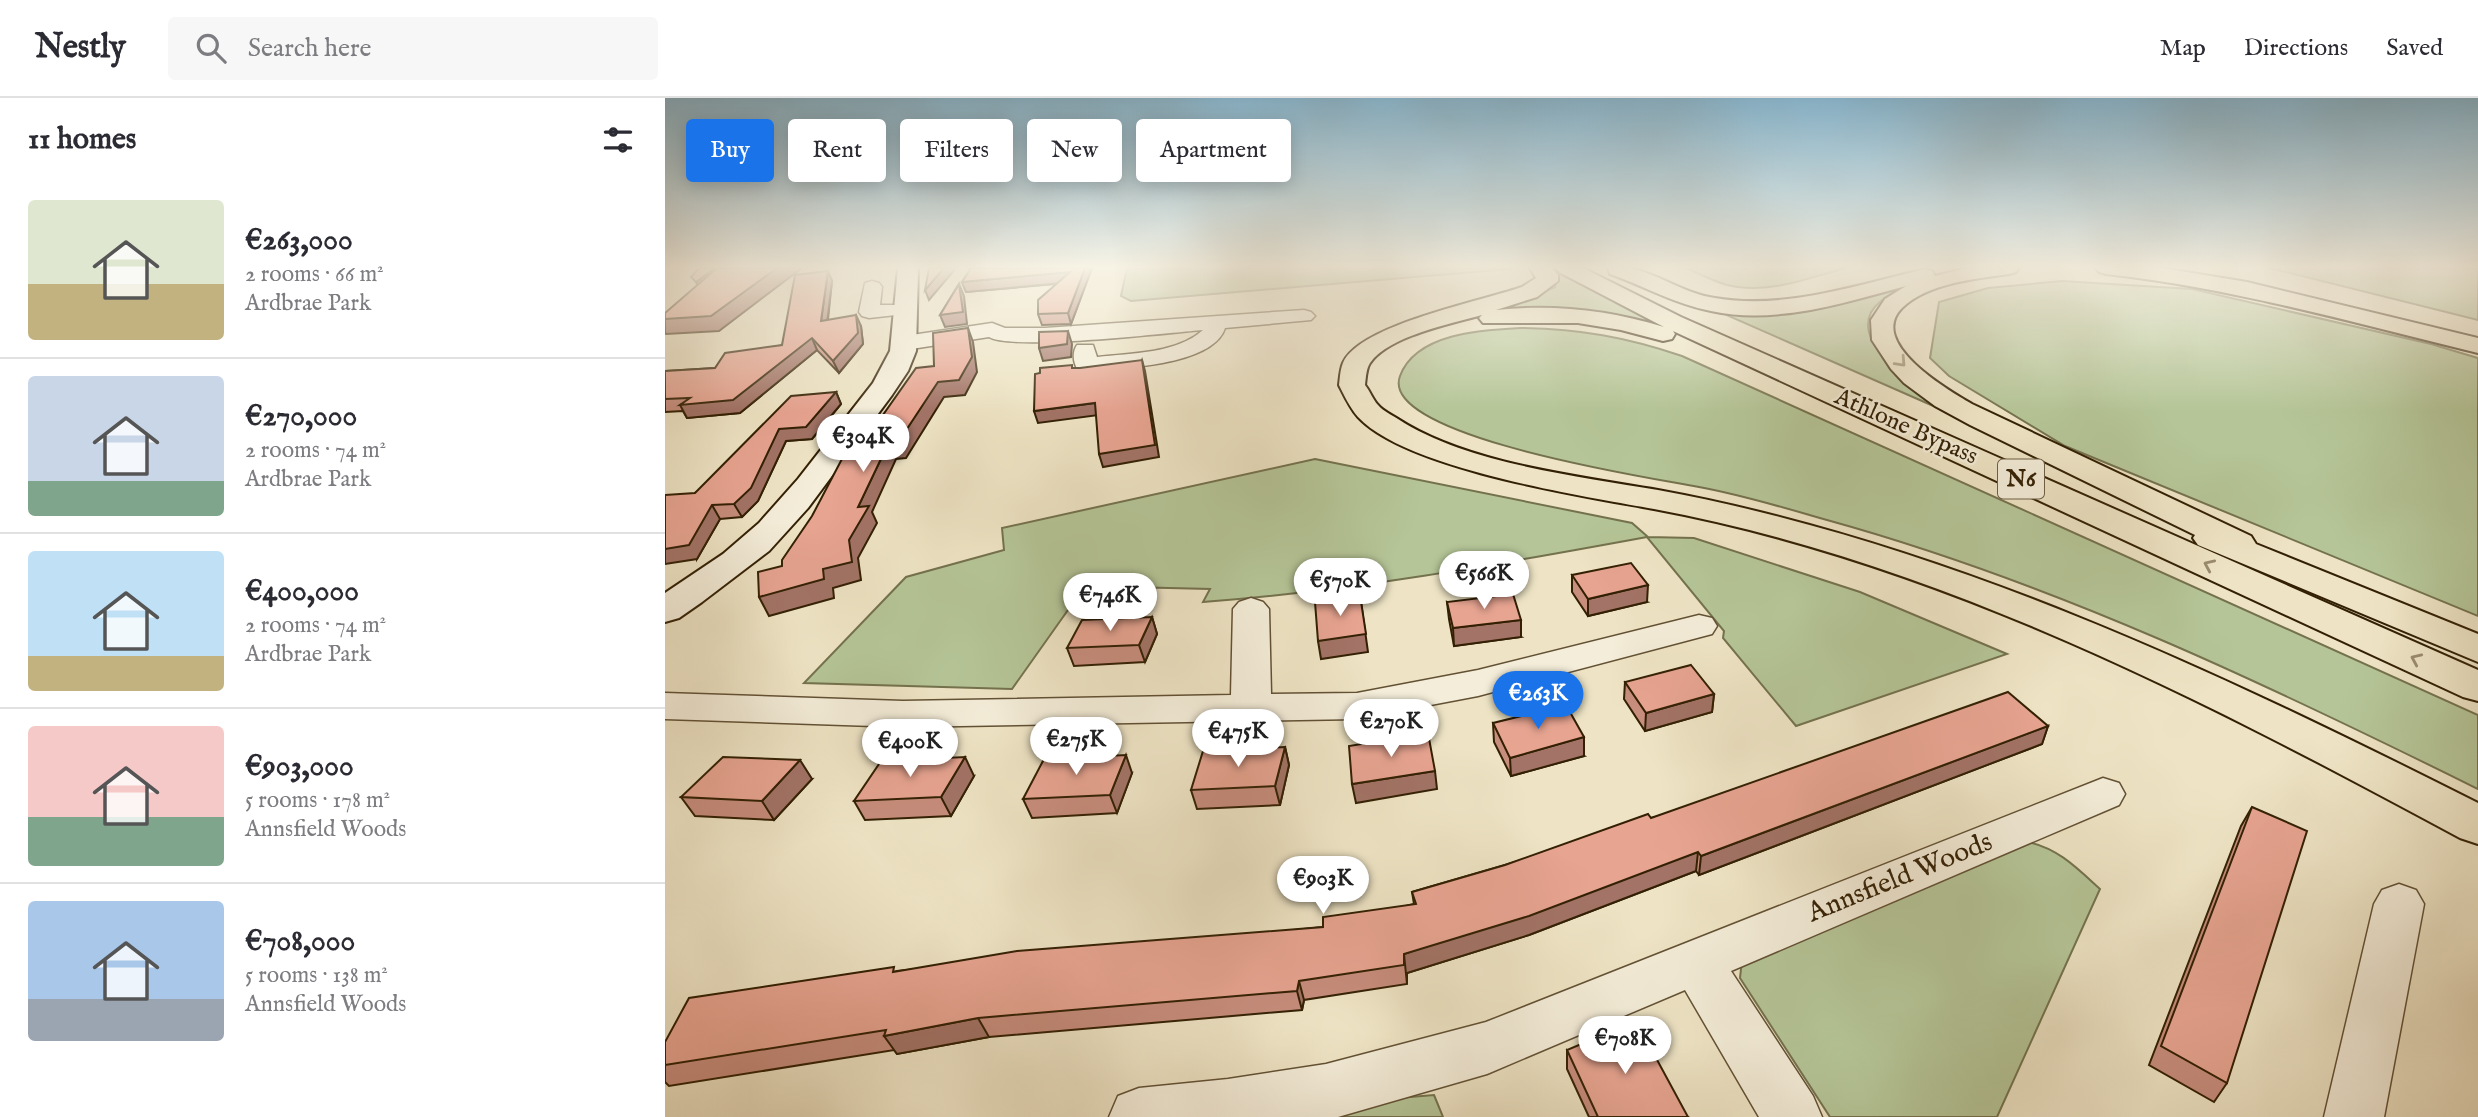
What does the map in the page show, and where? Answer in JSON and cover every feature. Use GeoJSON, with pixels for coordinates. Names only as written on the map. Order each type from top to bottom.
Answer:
{"type":"FeatureCollection","features":[{"type":"Feature","properties":{"kind":"highway"},"geometry":{"type":"LineString","coordinates":[[1447,316],[1396,334],[1362,355],[1355,367],[1351,381],[1356,397],[1368,414],[1386,427],[1418,442],[1468,459],[1537,477],[1692,507],[1800,534],[1939,576],[2078,630],[2232,699],[2478,825]]}},
{"type":"Feature","properties":{"kind":"highway"},"geometry":{"type":"LineString","coordinates":[[1396,334],[1509,316],[1574,317],[1633,325],[1672,338],[1802,395],[1962,453]]}},
{"type":"Feature","properties":{"kind":"highway","name":"Athlone Bypass"},"geometry":{"type":"LineString","coordinates":[[1660,316],[2478,687]]}},
{"type":"Feature","properties":{"kind":"highway","name":"Athlone Bypass"},"geometry":{"type":"LineString","coordinates":[[1711,316],[1904,406],[2478,649]]}},
{"type":"Feature","properties":{"kind":"highway"},"geometry":{"type":"LineString","coordinates":[[1885,316],[1882,326],[1887,347],[1901,365],[1925,385],[2002,429],[2323,584]]}},
{"type":"Feature","properties":{"kind":"highway"},"geometry":{"type":"LineString","coordinates":[[2360,316],[2478,346]]}},
{"type":"Feature","properties":{"kind":"highway"},"geometry":{"type":"LineString","coordinates":[[2389,316],[2478,339]]}},
{"type":"Feature","properties":{"kind":"main road"},"geometry":{"type":"LineString","coordinates":[[665,610],[731,564],[778,522],[899,363],[905,343],[907,316]]}},
{"type":"Feature","properties":{"kind":"street"},"geometry":{"type":"LineString","coordinates":[[905,343],[992,330],[1002,335],[1045,335],[1304,316]]}},
{"type":"Feature","properties":{"kind":"street"},"geometry":{"type":"LineString","coordinates":[[1059,368],[1085,357],[1168,355],[1193,349],[1215,331],[1217,321]]}},
{"type":"Feature","properties":{"kind":"street"},"geometry":{"type":"LineString","coordinates":[[1251,609],[1251,708]]}},
{"type":"Feature","properties":{"kind":"street"},"geometry":{"type":"LineString","coordinates":[[665,706],[903,714],[1357,706],[1478,683],[1699,626]]}},
{"type":"Feature","properties":{"kind":"street","name":"Annsfield Woods"},"geometry":{"type":"LineString","coordinates":[[1139,1117],[1228,1108],[1326,1092],[1453,1059],[1545,1026],[2103,794]]}},
{"type":"Feature","properties":{"kind":"street"},"geometry":{"type":"LineString","coordinates":[[2354,1117],[2399,904]]}},
{"type":"Feature","properties":{"kind":"street"},"geometry":{"type":"LineString","coordinates":[[1696,961],[1791,1117]]}},
{"type":"Feature","properties":{"kind":"green space"},"geometry":{"type":"Polygon","coordinates":[[[1504,316],[1643,316],[1670,329],[1504,316]]]}},
{"type":"Feature","properties":{"kind":"green space"},"geometry":{"type":"Polygon","coordinates":[[[1728,316],[1870,316],[1870,335],[1880,353],[1917,387],[1972,423],[1728,316]]]}},
{"type":"Feature","properties":{"kind":"green space"},"geometry":{"type":"Polygon","coordinates":[[[1937,316],[2307,316],[2431,344],[2478,358],[2478,616],[2065,446],[1949,376],[1930,358],[1937,316]]]}},
{"type":"Feature","properties":{"kind":"green space"},"geometry":{"type":"Polygon","coordinates":[[[2460,316],[2478,316],[2478,320],[2460,316]]]}},
{"type":"Feature","properties":{"kind":"green space"},"geometry":{"type":"Polygon","coordinates":[[[1521,328],[1603,335],[1682,356],[2478,715],[2478,789],[2239,674],[2077,605],[1995,574],[1912,545],[1748,498],[1580,464],[1474,436],[1431,418],[1405,398],[1400,376],[1408,362],[1420,351],[1435,342],[1452,337],[1488,330],[1521,328]]]}},
{"type":"Feature","properties":{"kind":"green space"},"geometry":{"type":"Polygon","coordinates":[[[1315,459],[1632,523],[1648,537],[1694,538],[1860,592],[2007,654],[1796,726],[1723,638],[1724,631],[1647,537],[1426,576],[1203,602],[1210,589],[1085,586],[1012,689],[804,683],[906,577],[1004,550],[1002,528],[1315,459]]]}},
{"type":"Feature","properties":{"kind":"green space"},"geometry":{"type":"Polygon","coordinates":[[[2028,842],[2058,854],[2100,889],[1997,1117],[1830,1117],[1740,978],[1742,960],[2028,842]]]}},
{"type":"Feature","properties":{"kind":"green space"},"geometry":{"type":"Polygon","coordinates":[[[1434,1095],[1443,1117],[1302,1117],[1386,1099],[1434,1095]]]}},
{"type":"Feature","properties":{"kind":"building"},"geometry":{"type":"Polygon","coordinates":[[[665,316],[712,316],[711,316],[665,319],[665,316]]]}},
{"type":"Feature","properties":{"kind":"building"},"geometry":{"type":"Polygon","coordinates":[[[787,316],[822,316],[821,321],[856,316],[858,333],[833,361],[812,338],[733,400],[680,405],[690,398],[665,399],[665,371],[715,368],[725,353],[782,345],[787,316]]]}},
{"type":"Feature","properties":{"kind":"building"},"geometry":{"type":"Polygon","coordinates":[[[968,328],[972,357],[959,380],[938,382],[899,441],[889,442],[858,507],[869,506],[849,540],[852,562],[823,569],[824,579],[759,597],[758,572],[782,566],[782,560],[812,516],[843,457],[854,456],[916,368],[934,366],[933,333],[968,328]]]}},
{"type":"Feature","properties":{"kind":"building"},"geometry":{"type":"Polygon","coordinates":[[[1068,331],[1067,344],[1039,348],[1039,332],[1068,331]]]}},
{"type":"Feature","properties":{"kind":"building"},"geometry":{"type":"Polygon","coordinates":[[[1142,360],[1155,445],[1099,454],[1095,403],[1034,411],[1035,374],[1040,373],[1040,368],[1072,365],[1072,368],[1080,368],[1142,360]]]}},
{"type":"Feature","properties":{"kind":"building"},"geometry":{"type":"Polygon","coordinates":[[[836,392],[806,427],[779,429],[751,488],[734,504],[712,505],[689,545],[665,549],[665,495],[695,493],[791,396],[836,392]]]}},
{"type":"Feature","properties":{"kind":"building"},"geometry":{"type":"Polygon","coordinates":[[[1631,563],[1648,585],[1588,599],[1572,575],[1631,563]]]}},
{"type":"Feature","properties":{"kind":"building"},"geometry":{"type":"Polygon","coordinates":[[[1513,594],[1521,620],[1453,628],[1447,602],[1513,594]]]}},
{"type":"Feature","properties":{"kind":"building"},"geometry":{"type":"Polygon","coordinates":[[[1360,595],[1366,634],[1318,641],[1315,602],[1360,595]]]}},
{"type":"Feature","properties":{"kind":"building"},"geometry":{"type":"Polygon","coordinates":[[[1152,617],[1139,645],[1067,648],[1082,620],[1152,617]]]}},
{"type":"Feature","properties":{"kind":"building"},"geometry":{"type":"Polygon","coordinates":[[[1691,665],[1714,694],[1646,713],[1625,682],[1691,665]]]}},
{"type":"Feature","properties":{"kind":"building"},"geometry":{"type":"Polygon","coordinates":[[[2008,692],[2048,726],[1701,856],[1698,852],[1529,916],[1404,954],[1404,965],[1299,981],[1297,991],[978,1018],[884,1036],[886,1030],[665,1065],[665,1042],[689,998],[894,967],[893,972],[1017,951],[1323,927],[1323,917],[1416,904],[1412,892],[1505,865],[1648,814],[1651,818],[2008,692]]]}},
{"type":"Feature","properties":{"kind":"building"},"geometry":{"type":"Polygon","coordinates":[[[1566,705],[1584,737],[1510,758],[1493,723],[1566,705]]]}},
{"type":"Feature","properties":{"kind":"building"},"geometry":{"type":"Polygon","coordinates":[[[1428,733],[1435,771],[1352,784],[1349,746],[1428,733]]]}},
{"type":"Feature","properties":{"kind":"building"},"geometry":{"type":"Polygon","coordinates":[[[1285,747],[1275,786],[1191,790],[1203,751],[1285,747]]]}},
{"type":"Feature","properties":{"kind":"building"},"geometry":{"type":"Polygon","coordinates":[[[1126,755],[1110,795],[1023,799],[1044,759],[1126,755]]]}},
{"type":"Feature","properties":{"kind":"building"},"geometry":{"type":"Polygon","coordinates":[[[723,757],[800,760],[762,801],[681,797],[723,757]]]}},
{"type":"Feature","properties":{"kind":"building"},"geometry":{"type":"Polygon","coordinates":[[[965,757],[941,797],[854,801],[881,761],[965,757]]]}},
{"type":"Feature","properties":{"kind":"building"},"geometry":{"type":"Polygon","coordinates":[[[2252,807],[2307,831],[2227,1083],[2161,1046],[2252,807]]]}},
{"type":"Feature","properties":{"kind":"building"},"geometry":{"type":"Polygon","coordinates":[[[1636,1021],[1688,1117],[1598,1117],[1567,1050],[1636,1021]]]}}]}
